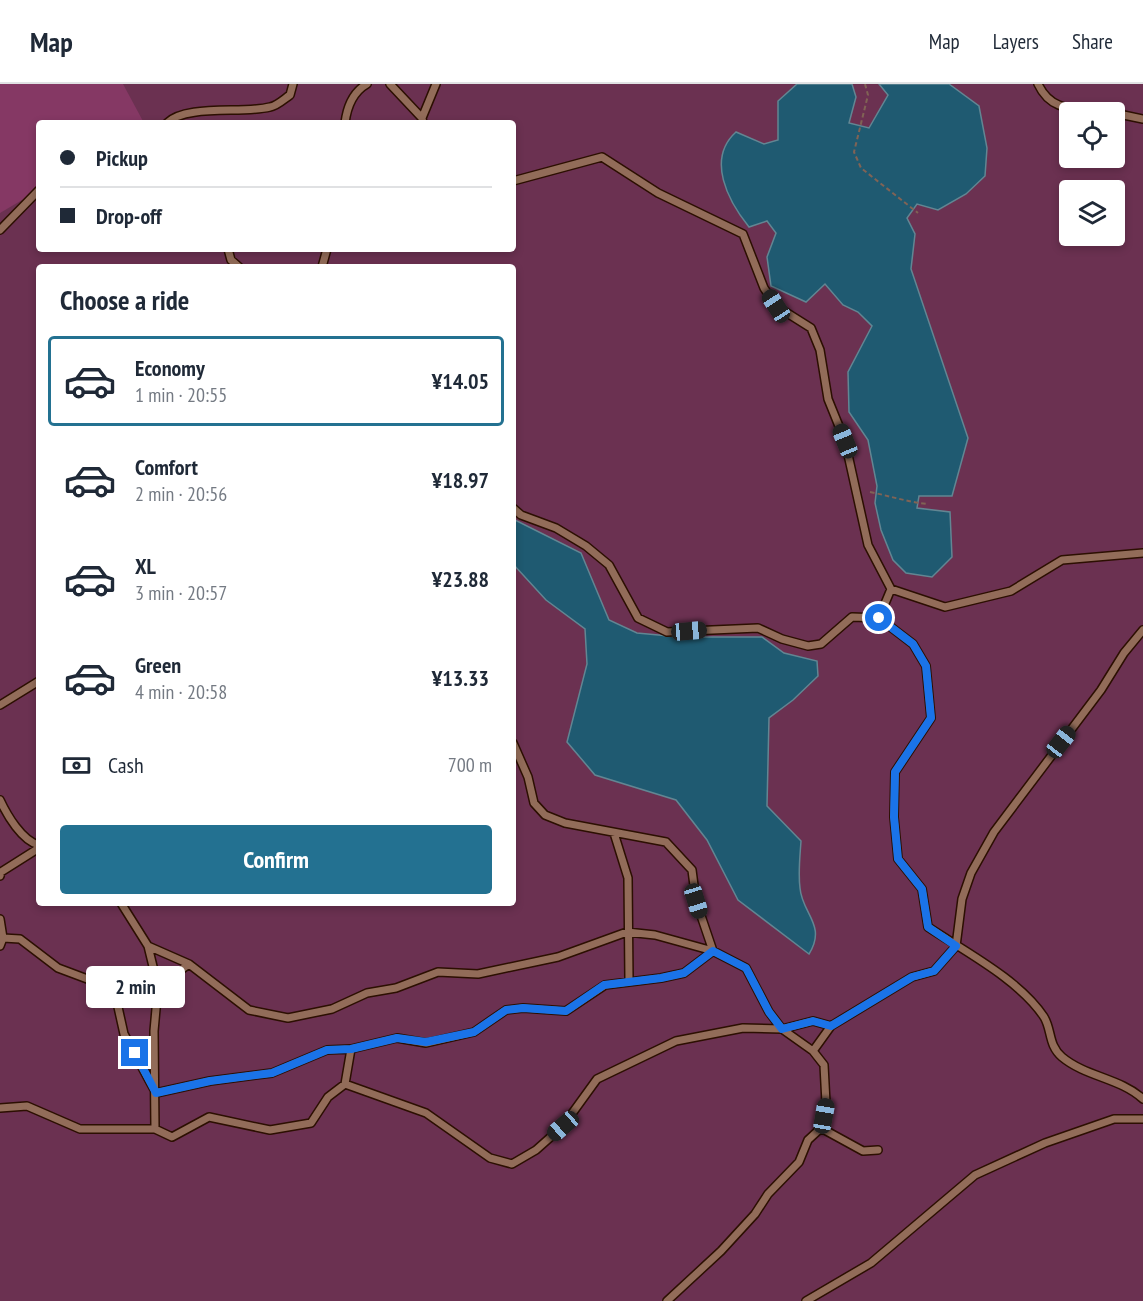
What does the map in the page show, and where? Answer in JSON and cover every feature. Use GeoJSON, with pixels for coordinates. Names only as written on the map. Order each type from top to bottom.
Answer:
{"type":"FeatureCollection","features":[{"type":"Feature","properties":{"kind":"lane"},"geometry":{"type":"LineString","coordinates":[[170,120],[172,117],[199,113],[271,107],[290,95],[293,84]]}},
{"type":"Feature","properties":{"kind":"lane"},"geometry":{"type":"LineString","coordinates":[[345,120],[346,112],[358,89],[367,84]]}},
{"type":"Feature","properties":{"kind":"lane"},"geometry":{"type":"LineString","coordinates":[[390,84],[423,120],[436,84]]}},
{"type":"Feature","properties":{"kind":"lane"},"geometry":{"type":"LineString","coordinates":[[1038,84],[1045,98],[1059,106]]}},
{"type":"Feature","properties":{"kind":"lane"},"geometry":{"type":"LineString","coordinates":[[1125,115],[1143,119]]}},
{"type":"Feature","properties":{"kind":"lane"},"geometry":{"type":"LineString","coordinates":[[516,180],[602,157],[658,193],[743,234],[764,288],[776,306],[811,327],[820,350],[828,399],[845,441],[868,546],[891,589],[945,607],[1011,591],[1062,560],[1143,553]]}},
{"type":"Feature","properties":{"kind":"lane"},"geometry":{"type":"LineString","coordinates":[[0,230],[36,193]]}},
{"type":"Feature","properties":{"kind":"lane"},"geometry":{"type":"LineString","coordinates":[[516,511],[521,515],[556,528],[586,546],[609,565],[638,618],[667,632],[758,628],[782,639],[808,646],[821,644],[852,616],[879,618],[913,644],[926,666],[931,718],[895,772],[894,817],[898,859],[922,889],[928,927],[1017,987],[1045,1018],[1051,1044],[1063,1058],[1088,1071],[1131,1088],[1143,1099]]}},
{"type":"Feature","properties":{"kind":"lane"},"geometry":{"type":"LineString","coordinates":[[879,618],[891,589]]}},
{"type":"Feature","properties":{"kind":"lane"},"geometry":{"type":"LineString","coordinates":[[813,1051],[831,1026],[912,977],[934,971],[956,946],[962,899],[971,873],[994,832],[1143,630]]}},
{"type":"Feature","properties":{"kind":"lane"},"geometry":{"type":"LineString","coordinates":[[0,705],[36,683]]}},
{"type":"Feature","properties":{"kind":"lane"},"geometry":{"type":"LineString","coordinates":[[516,750],[528,777],[534,802],[544,815],[565,823],[666,842],[692,870],[696,901],[713,951]]}},
{"type":"Feature","properties":{"kind":"lane"},"geometry":{"type":"LineString","coordinates":[[0,800],[7,814],[31,843],[36,846]]}},
{"type":"Feature","properties":{"kind":"lane"},"geometry":{"type":"LineString","coordinates":[[614,833],[628,878],[629,980]]}},
{"type":"Feature","properties":{"kind":"lane"},"geometry":{"type":"LineString","coordinates":[[0,876],[1,872],[36,849]]}},
{"type":"Feature","properties":{"kind":"lane"},"geometry":{"type":"LineString","coordinates":[[123,906],[148,946],[158,987],[154,1031],[155,1129]]}},
{"type":"Feature","properties":{"kind":"lane"},"geometry":{"type":"LineString","coordinates":[[0,919],[3,938],[0,946]]}},
{"type":"Feature","properties":{"kind":"lane"},"geometry":{"type":"LineString","coordinates":[[148,946],[189,964],[249,1010],[288,1018],[332,1009],[367,993],[396,988],[438,972],[477,974],[558,957],[627,932],[655,935],[713,951],[746,968],[769,1012],[782,1029],[813,1051],[824,1065],[826,1103],[821,1128],[808,1140],[799,1162],[768,1194],[755,1214],[721,1251],[667,1301]]}},
{"type":"Feature","properties":{"kind":"lane"},"geometry":{"type":"LineString","coordinates":[[3,938],[20,939],[58,968],[114,989],[124,1034],[156,1093]]}},
{"type":"Feature","properties":{"kind":"lane"},"geometry":{"type":"LineString","coordinates":[[156,1093],[210,1081],[272,1073],[327,1050],[351,1049],[397,1038],[426,1042],[474,1032],[506,1010],[523,1008],[566,1011],[604,985],[684,973],[713,951]]}},
{"type":"Feature","properties":{"kind":"lane"},"geometry":{"type":"LineString","coordinates":[[158,987],[189,964]]}},
{"type":"Feature","properties":{"kind":"lane"},"geometry":{"type":"LineString","coordinates":[[345,1084],[426,1113],[490,1158],[512,1164],[536,1150],[563,1126],[597,1079],[676,1041],[743,1028],[782,1029],[813,1021],[831,1026]]}},
{"type":"Feature","properties":{"kind":"lane"},"geometry":{"type":"LineString","coordinates":[[0,1108],[27,1106],[80,1129],[155,1129],[172,1137],[209,1117],[270,1130],[310,1123],[328,1096],[345,1084],[351,1049]]}},
{"type":"Feature","properties":{"kind":"lane"},"geometry":{"type":"LineString","coordinates":[[807,1301],[871,1263],[975,1175],[1045,1143],[1113,1119],[1143,1119]]}},
{"type":"Feature","properties":{"kind":"lane"},"geometry":{"type":"LineString","coordinates":[[821,1128],[863,1151],[878,1150]]}},
{"type":"Feature","properties":{"kind":"path"},"geometry":{"type":"LineString","coordinates":[[865,84],[868,95],[854,152],[861,168],[918,213]]}},
{"type":"Feature","properties":{"kind":"path"},"geometry":{"type":"LineString","coordinates":[[870,492],[894,496],[903,501],[928,504]]}},
{"type":"Feature","properties":{"kind":"shaded area"},"geometry":{"type":"Polygon","coordinates":[[[0,84],[1143,84],[1143,1301],[0,1301],[0,84]]]}},
{"type":"Feature","properties":{"kind":"shaded area"},"geometry":{"type":"Polygon","coordinates":[[[0,84],[123,84],[142,120],[36,120],[36,192],[0,213],[0,84]]]}},
{"type":"Feature","properties":{"kind":"water"},"geometry":{"type":"Polygon","coordinates":[[[797,84],[852,84],[856,97],[849,123],[869,128],[888,95],[879,84],[949,84],[979,106],[987,148],[985,176],[966,194],[938,210],[917,204],[907,218],[915,234],[911,269],[968,438],[952,496],[919,496],[917,508],[950,512],[952,557],[932,577],[906,573],[893,560],[881,530],[875,503],[877,486],[868,440],[849,412],[848,372],[872,326],[858,312],[843,305],[825,284],[806,302],[771,286],[767,257],[776,233],[767,221],[749,227],[734,205],[723,180],[722,155],[727,143],[736,132],[764,144],[778,140],[778,101],[797,84]]]}},
{"type":"Feature","properties":{"kind":"water"},"geometry":{"type":"Polygon","coordinates":[[[516,520],[581,553],[609,620],[637,633],[680,637],[762,637],[784,653],[817,661],[818,676],[793,700],[769,718],[767,806],[801,841],[800,888],[815,927],[814,944],[809,954],[738,900],[707,840],[676,800],[595,775],[567,742],[587,664],[585,629],[546,600],[516,567],[516,520]]]}},
{"type":"Feature","properties":{"kind":"route"},"geometry":{"type":"LineString","coordinates":[[135,1053],[156,1093],[210,1081],[272,1073],[327,1050],[351,1049],[397,1038],[426,1042],[474,1032],[506,1010],[523,1008],[566,1011],[604,985],[684,973],[713,951],[746,968],[769,1012],[782,1029],[813,1021],[831,1026],[912,977],[934,971],[956,946],[928,927],[922,889],[898,859],[894,817],[895,772],[931,718],[926,666],[913,644],[879,618]]}}]}
